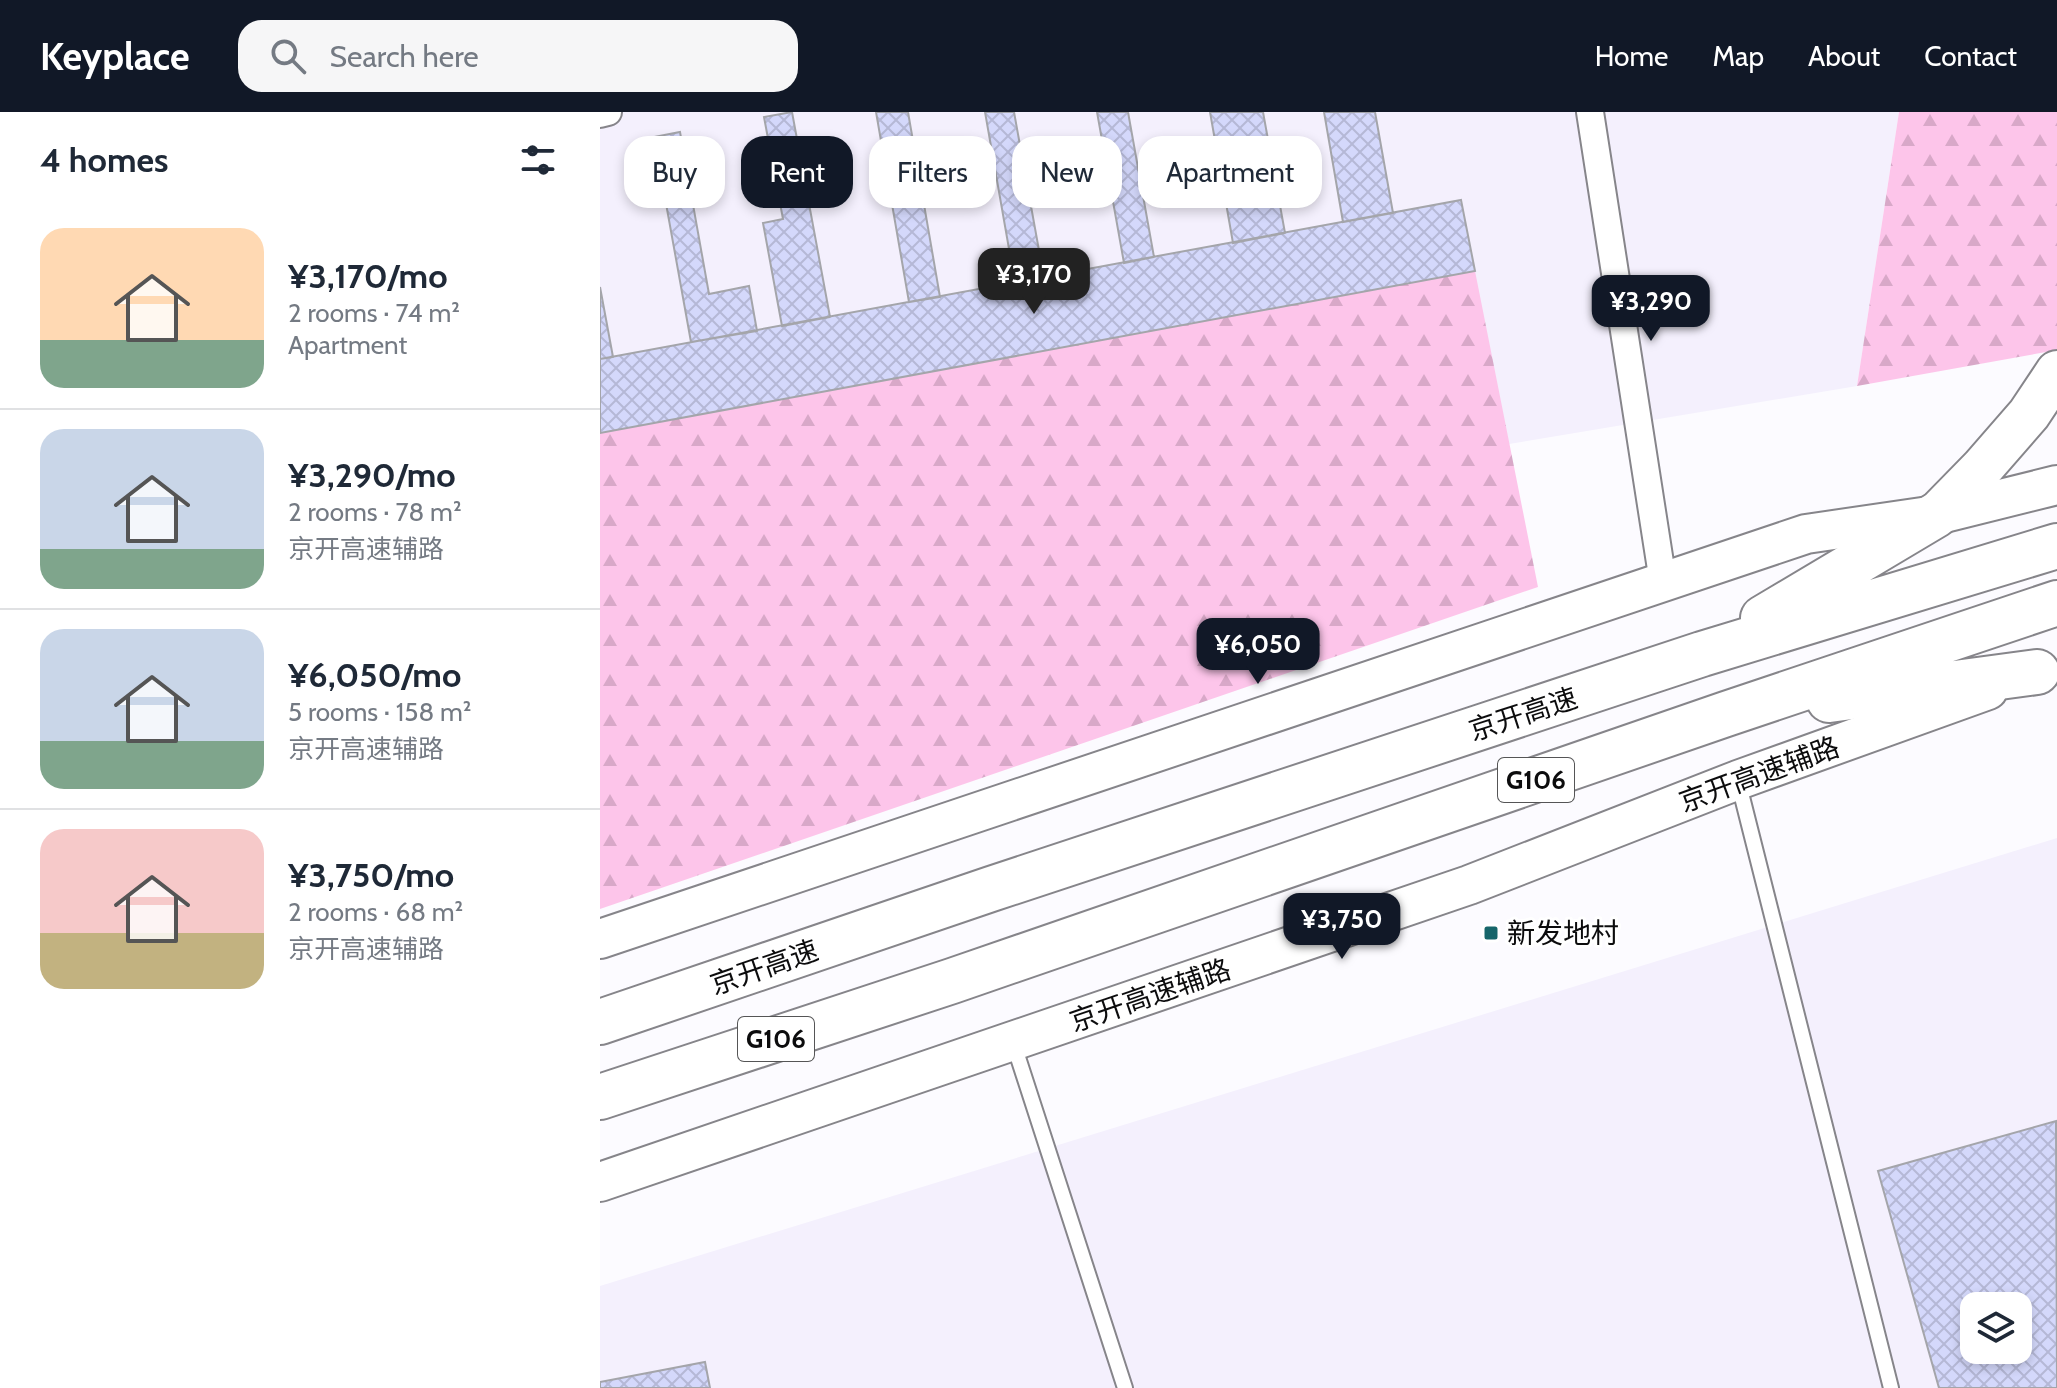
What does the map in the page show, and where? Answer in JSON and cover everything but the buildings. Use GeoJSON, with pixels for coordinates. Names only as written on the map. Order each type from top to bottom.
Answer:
{"type":"FeatureCollection","features":[{"type":"Feature","properties":{"kind":"highway"},"geometry":{"type":"LineString","coordinates":[[1702,654],[1936,515]]}},
{"type":"Feature","properties":{"kind":"highway"},"geometry":{"type":"LineString","coordinates":[[600,1015],[1702,654],[2057,546]]}},
{"type":"Feature","properties":{"kind":"highway","name":"G106"},"geometry":{"type":"LineString","coordinates":[[600,1096],[952,981],[2057,603]]}},
{"type":"Feature","properties":{"kind":"highway"},"geometry":{"type":"LineString","coordinates":[[600,1096],[1726,714],[2047,669]]}},
{"type":"Feature","properties":{"kind":"highway","name":"京开高速"},"geometry":{"type":"LineString","coordinates":[[600,1022],[991,889]]}},
{"type":"Feature","properties":{"kind":"main road"},"geometry":{"type":"LineString","coordinates":[[1936,515],[2029,414],[2057,372]]}},
{"type":"Feature","properties":{"kind":"main road"},"geometry":{"type":"LineString","coordinates":[[600,939],[1806,534],[1936,515],[2057,485]]}},
{"type":"Feature","properties":{"kind":"main road","name":"京开高速辅路"},"geometry":{"type":"LineString","coordinates":[[600,1182],[1469,885],[1738,780],[2047,669]]}},
{"type":"Feature","properties":{"kind":"street"},"geometry":{"type":"LineString","coordinates":[[600,114],[608,112]]}},
{"type":"Feature","properties":{"kind":"street"},"geometry":{"type":"LineString","coordinates":[[1590,112],[1663,582]]}},
{"type":"Feature","properties":{"kind":"lane"},"geometry":{"type":"LineString","coordinates":[[1738,780],[1891,1388]]}},
{"type":"Feature","properties":{"kind":"lane"},"geometry":{"type":"LineString","coordinates":[[1013,1042],[1125,1388]]}},
{"type":"Feature","properties":{"kind":"shaded area"},"geometry":{"type":"Polygon","coordinates":[[[600,112],[1899,112],[1857,386],[1509,444],[1474,271],[600,433],[600,112]]]}},
{"type":"Feature","properties":{"kind":"shaded area"},"geometry":{"type":"Polygon","coordinates":[[[2057,838],[2057,1388],[600,1388],[600,1286],[2057,838]]]}},
{"type":"Feature","properties":{"kind":"green space"},"geometry":{"type":"Polygon","coordinates":[[[1899,112],[2057,112],[2057,350],[1857,386],[1899,112]]]}},
{"type":"Feature","properties":{"kind":"green space"},"geometry":{"type":"Polygon","coordinates":[[[1475,271],[1538,587],[600,909],[600,433],[1475,271]]]}},
{"type":"Feature","properties":{"kind":"place","name":"新发地村"},"geometry":{"type":"Point","coordinates":[1491,933]}}]}
